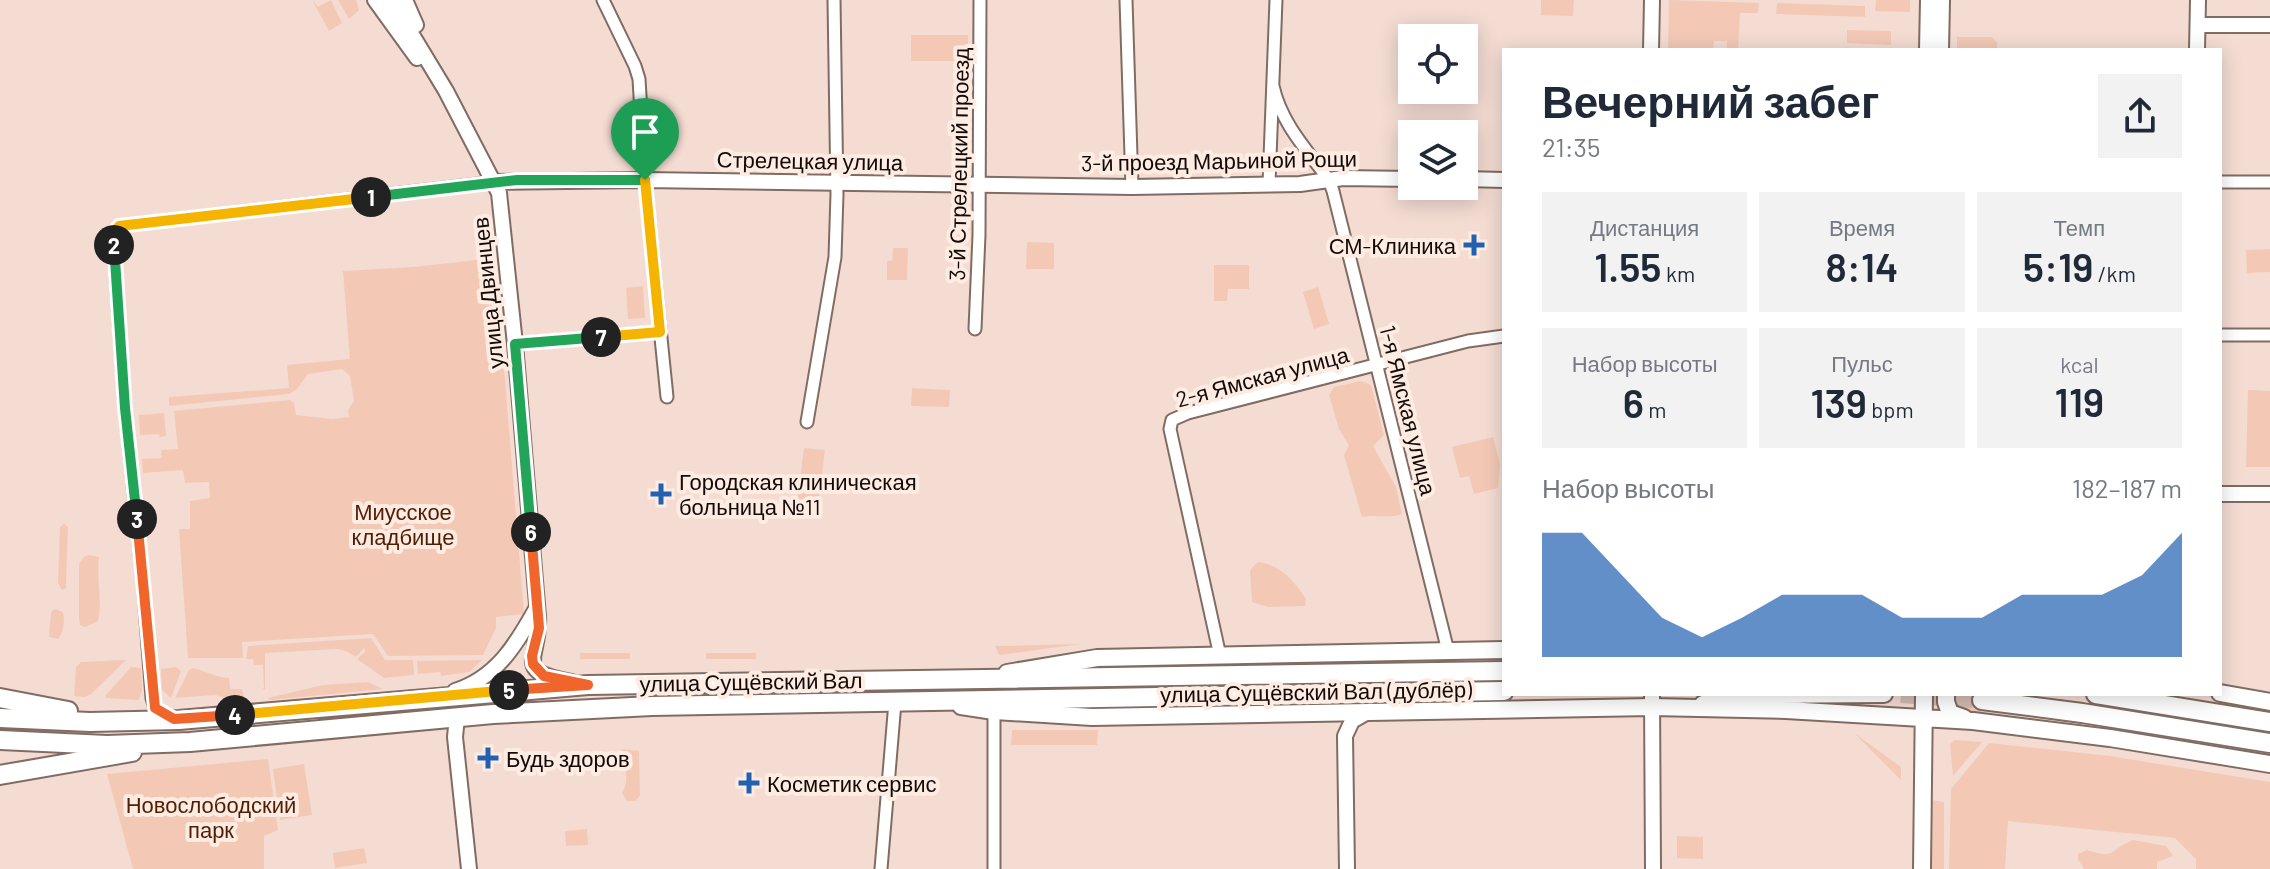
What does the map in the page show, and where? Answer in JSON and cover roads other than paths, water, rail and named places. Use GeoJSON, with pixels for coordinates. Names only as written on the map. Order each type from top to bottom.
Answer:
{"type":"FeatureCollection","features":[{"type":"Feature","properties":{"kind":"main road"},"geometry":{"type":"LineString","coordinates":[[1928,48],[1929,0]]}},
{"type":"Feature","properties":{"kind":"main road"},"geometry":{"type":"LineString","coordinates":[[1940,48],[1941,0]]}},
{"type":"Feature","properties":{"kind":"main road","name":"улица Сущёвский Вал (дублёр)"},"geometry":{"type":"LineString","coordinates":[[983,677],[1089,659],[1502,650]]}},
{"type":"Feature","properties":{"kind":"main road","name":"улица Сущёвский Вал"},"geometry":{"type":"LineString","coordinates":[[0,718],[90,722],[179,720],[588,685],[1502,671]]}},
{"type":"Feature","properties":{"kind":"main road","name":"улица Сущёвский Вал"},"geometry":{"type":"LineString","coordinates":[[0,740],[190,742],[589,708],[1502,691]]}},
{"type":"Feature","properties":{"kind":"main road"},"geometry":{"type":"LineString","coordinates":[[2222,693],[2270,702]]}},
{"type":"Feature","properties":{"kind":"main road"},"geometry":{"type":"LineString","coordinates":[[1691,708],[1726,696]]}},
{"type":"Feature","properties":{"kind":"main road"},"geometry":{"type":"LineString","coordinates":[[1922,869],[1924,696]]}},
{"type":"Feature","properties":{"kind":"main road"},"geometry":{"type":"LineString","coordinates":[[1946,696],[1950,713],[1973,721]]}},
{"type":"Feature","properties":{"kind":"main road"},"geometry":{"type":"LineString","coordinates":[[2108,696],[2270,722]]}},
{"type":"Feature","properties":{"kind":"main road"},"geometry":{"type":"LineString","coordinates":[[0,698],[56,710],[154,721]]}},
{"type":"Feature","properties":{"kind":"main road"},"geometry":{"type":"LineString","coordinates":[[1982,700],[2270,743]]}},
{"type":"Feature","properties":{"kind":"main road","name":"улица Сущёвский Вал (дублёр)"},"geometry":{"type":"LineString","coordinates":[[936,702],[994,711],[1092,717],[1366,713],[1652,701],[1691,708],[1973,721],[2110,738],[2270,764]]}},
{"type":"Feature","properties":{"kind":"main road"},"geometry":{"type":"LineString","coordinates":[[0,775],[190,742]]}},
{"type":"Feature","properties":{"kind":"street"},"geometry":{"type":"LineString","coordinates":[[375,0],[427,72],[446,91]]}},
{"type":"Feature","properties":{"kind":"street","name":"улица Двинцев"},"geometry":{"type":"LineString","coordinates":[[391,0],[446,91],[495,182],[500,201],[515,344],[539,628],[532,656],[537,671],[554,679],[588,685]]}},
{"type":"Feature","properties":{"kind":"street"},"geometry":{"type":"LineString","coordinates":[[405,0],[446,91]]}},
{"type":"Feature","properties":{"kind":"street"},"geometry":{"type":"LineString","coordinates":[[603,0],[639,79],[645,180],[667,397]]}},
{"type":"Feature","properties":{"kind":"street"},"geometry":{"type":"LineString","coordinates":[[807,422],[835,257],[834,0]]}},
{"type":"Feature","properties":{"kind":"street","name":"3-й Стрелецкий проезд"},"geometry":{"type":"LineString","coordinates":[[975,329],[980,0]]}},
{"type":"Feature","properties":{"kind":"street"},"geometry":{"type":"LineString","coordinates":[[1126,0],[1132,187]]}},
{"type":"Feature","properties":{"kind":"street"},"geometry":{"type":"LineString","coordinates":[[1269,184],[1276,0]]}},
{"type":"Feature","properties":{"kind":"street"},"geometry":{"type":"LineString","coordinates":[[1651,48],[1652,0]]}},
{"type":"Feature","properties":{"kind":"street"},"geometry":{"type":"LineString","coordinates":[[2197,48],[2198,0]]}},
{"type":"Feature","properties":{"kind":"street"},"geometry":{"type":"LineString","coordinates":[[2198,25],[2270,25]]}},
{"type":"Feature","properties":{"kind":"street"},"geometry":{"type":"LineString","coordinates":[[1273,86],[1286,121],[1329,180]]}},
{"type":"Feature","properties":{"kind":"street","name":"3-й проезд Марьиной Рощи"},"geometry":{"type":"LineString","coordinates":[[979,185],[1132,187],[1300,184],[1343,178],[1398,179]]}},
{"type":"Feature","properties":{"kind":"street"},"geometry":{"type":"LineString","coordinates":[[1478,179],[1502,180]]}},
{"type":"Feature","properties":{"kind":"street","name":"Стрелецкая улица"},"geometry":{"type":"LineString","coordinates":[[179,720],[160,713],[152,698],[125,408],[113,235],[119,226],[495,182],[645,180],[979,185]]}},
{"type":"Feature","properties":{"kind":"street","name":"1-я Ямская улица"},"geometry":{"type":"LineString","coordinates":[[1329,180],[1448,651]]}},
{"type":"Feature","properties":{"kind":"street"},"geometry":{"type":"LineString","coordinates":[[2222,182],[2270,182]]}},
{"type":"Feature","properties":{"kind":"street"},"geometry":{"type":"LineString","coordinates":[[515,344],[660,332]]}},
{"type":"Feature","properties":{"kind":"street"},"geometry":{"type":"LineString","coordinates":[[2222,335],[2270,335]]}},
{"type":"Feature","properties":{"kind":"street","name":"2-я Ямская улица"},"geometry":{"type":"LineString","coordinates":[[1220,656],[1170,424],[1188,413],[1468,341],[1502,336]]}},
{"type":"Feature","properties":{"kind":"street"},"geometry":{"type":"LineString","coordinates":[[2222,494],[2270,494]]}},
{"type":"Feature","properties":{"kind":"street"},"geometry":{"type":"LineString","coordinates":[[442,696],[479,683],[487,676],[537,609]]}},
{"type":"Feature","properties":{"kind":"street"},"geometry":{"type":"LineString","coordinates":[[1652,701],[1653,869]]}},
{"type":"Feature","properties":{"kind":"street"},"geometry":{"type":"LineString","coordinates":[[881,869],[895,702]]}},
{"type":"Feature","properties":{"kind":"street"},"geometry":{"type":"LineString","coordinates":[[0,705],[56,710]]}},
{"type":"Feature","properties":{"kind":"street"},"geometry":{"type":"LineString","coordinates":[[994,711],[994,869]]}},
{"type":"Feature","properties":{"kind":"street"},"geometry":{"type":"LineString","coordinates":[[1323,713],[1338,721],[1345,736],[1347,869]]}},
{"type":"Feature","properties":{"kind":"street"},"geometry":{"type":"LineString","coordinates":[[1345,736],[1352,721],[1366,713]]}},
{"type":"Feature","properties":{"kind":"street"},"geometry":{"type":"LineString","coordinates":[[457,717],[455,737],[469,869]]}},
{"type":"Feature","properties":{"kind":"street"},"geometry":{"type":"LineString","coordinates":[[0,748],[59,743]]}},
{"type":"Feature","properties":{"kind":"tunnel"},"geometry":{"type":"LineString","coordinates":[[1928,696],[1982,700]]}},
{"type":"Feature","properties":{"kind":"place","name":"СМ-Клиника"},"geometry":{"type":"Point","coordinates":[1474,245]}},
{"type":"Feature","properties":{"kind":"place","name":"Городская клиническая больница №11"},"geometry":{"type":"Point","coordinates":[661,494]}},
{"type":"Feature","properties":{"kind":"place","name":"Будь здоров"},"geometry":{"type":"Point","coordinates":[488,758]}},
{"type":"Feature","properties":{"kind":"place","name":"Косметик сервис"},"geometry":{"type":"Point","coordinates":[749,783]}},
{"type":"Feature","properties":{"kind":"park label","name":"Миусское кладбище"},"geometry":{"type":"Point","coordinates":[403,524]}},
{"type":"Feature","properties":{"kind":"park label","name":"Новослободский парк"},"geometry":{"type":"Point","coordinates":[211,816]}}]}
